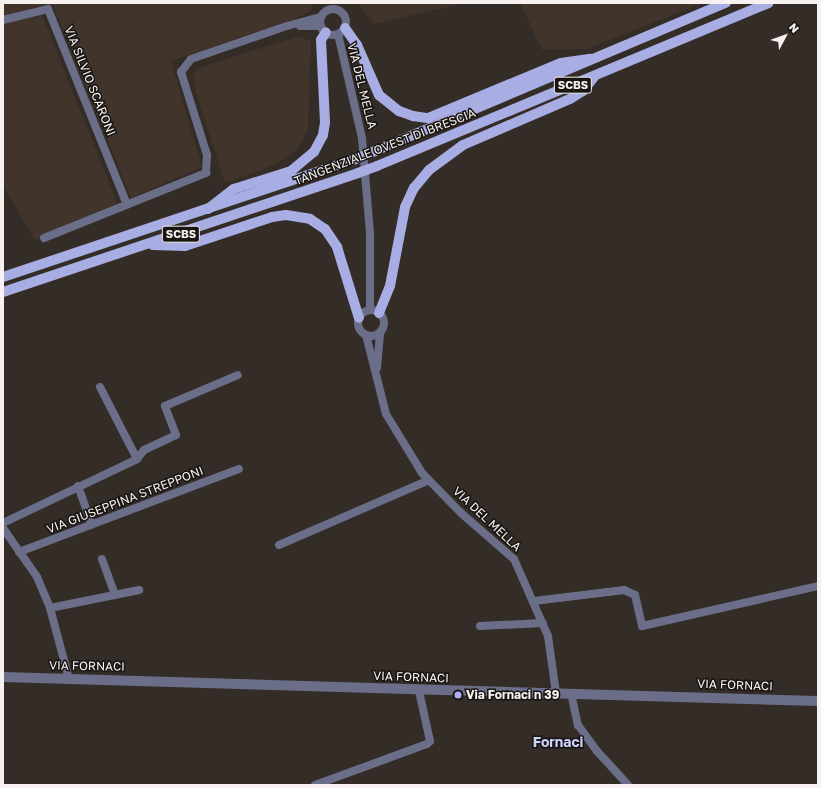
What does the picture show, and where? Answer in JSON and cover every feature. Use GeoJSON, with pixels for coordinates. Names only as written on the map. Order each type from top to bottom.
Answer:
{"type":"FeatureCollection","features":[{"type":"Feature","properties":{"kind":"main road","name":"TANGENZIALE OVEST DI BRESCIA"},"geometry":{"type":"LineString","coordinates":[[3,277],[205,212],[375,152],[726,3]]}},
{"type":"Feature","properties":{"kind":"main road","name":"TANGENZIALE OVEST DI BRESCIA"},"geometry":{"type":"LineString","coordinates":[[3,292],[149,245],[377,166],[594,77],[768,3]]}},
{"type":"Feature","properties":{"kind":"main road"},"geometry":{"type":"LineString","coordinates":[[205,212],[234,189],[291,170],[314,152],[323,135],[325,122],[321,40],[323,29]]}},
{"type":"Feature","properties":{"kind":"main road"},"geometry":{"type":"LineString","coordinates":[[341,31],[357,45],[379,95],[399,111],[428,118],[561,63],[597,59]]}},
{"type":"Feature","properties":{"kind":"main road"},"geometry":{"type":"LineString","coordinates":[[374,311],[390,286],[405,207],[414,188],[429,170],[462,145],[570,99],[582,91],[594,77]]}},
{"type":"Feature","properties":{"kind":"main road"},"geometry":{"type":"LineString","coordinates":[[149,245],[185,246],[272,217],[286,215],[310,219],[326,229],[337,247],[359,318]]}},
{"type":"Feature","properties":{"kind":"street"},"geometry":{"type":"LineString","coordinates":[[323,3],[323,29]]}},
{"type":"Feature","properties":{"kind":"street"},"geometry":{"type":"LineString","coordinates":[[287,26],[341,31],[346,19],[337,3]]}},
{"type":"Feature","properties":{"kind":"street","name":"VIA SILVIO SCARONI"},"geometry":{"type":"LineString","coordinates":[[3,20],[48,8],[127,205]]}},
{"type":"Feature","properties":{"kind":"street"},"geometry":{"type":"LineString","coordinates":[[44,238],[206,173],[207,155],[181,72],[191,59],[323,15],[333,9],[341,12]]}},
{"type":"Feature","properties":{"kind":"street","name":"VIA DEL MELLA"},"geometry":{"type":"LineString","coordinates":[[341,31],[362,138],[370,234],[374,311],[384,320],[380,332],[376,375]]}},
{"type":"Feature","properties":{"kind":"street"},"geometry":{"type":"LineString","coordinates":[[359,318],[364,312],[374,311]]}},
{"type":"Feature","properties":{"kind":"street","name":"VIA DEL MELLA"},"geometry":{"type":"LineString","coordinates":[[359,318],[358,326],[366,335],[386,414],[422,473],[460,513],[514,559],[534,601],[551,646],[556,693]]}},
{"type":"Feature","properties":{"kind":"street"},"geometry":{"type":"LineString","coordinates":[[366,335],[374,336],[380,332]]}},
{"type":"Feature","properties":{"kind":"street"},"geometry":{"type":"LineString","coordinates":[[3,523],[137,459],[144,450],[176,435],[165,406],[238,375]]}},
{"type":"Feature","properties":{"kind":"street"},"geometry":{"type":"LineString","coordinates":[[100,387],[137,459]]}},
{"type":"Feature","properties":{"kind":"street","name":"VIA GIUSEPPINA STREPPONI"},"geometry":{"type":"LineString","coordinates":[[19,552],[92,526],[239,469]]}},
{"type":"Feature","properties":{"kind":"street"},"geometry":{"type":"LineString","coordinates":[[279,545],[428,480]]}},
{"type":"Feature","properties":{"kind":"street"},"geometry":{"type":"LineString","coordinates":[[78,486],[92,526]]}},
{"type":"Feature","properties":{"kind":"street"},"geometry":{"type":"LineString","coordinates":[[3,528],[36,577],[50,608],[70,679]]}},
{"type":"Feature","properties":{"kind":"street"},"geometry":{"type":"LineString","coordinates":[[102,559],[115,594]]}},
{"type":"Feature","properties":{"kind":"street"},"geometry":{"type":"LineString","coordinates":[[534,601],[624,590],[635,595],[642,626],[818,586]]}},
{"type":"Feature","properties":{"kind":"street"},"geometry":{"type":"LineString","coordinates":[[50,608],[139,590]]}},
{"type":"Feature","properties":{"kind":"street"},"geometry":{"type":"LineString","coordinates":[[480,626],[543,623]]}},
{"type":"Feature","properties":{"kind":"street","name":"VIA FORNACI"},"geometry":{"type":"LineString","coordinates":[[3,677],[419,691],[571,693],[818,701]]}},
{"type":"Feature","properties":{"kind":"street"},"geometry":{"type":"LineString","coordinates":[[315,785],[427,744],[430,741],[419,691]]}},
{"type":"Feature","properties":{"kind":"street"},"geometry":{"type":"LineString","coordinates":[[571,693],[578,725],[597,751],[628,785]]}},
{"type":"Feature","properties":{"kind":"shaded area"},"geometry":{"type":"Polygon","coordinates":[[[3,3],[311,3],[313,9],[297,18],[171,61],[202,167],[131,198],[53,5],[3,17],[3,3]]]}},
{"type":"Feature","properties":{"kind":"shaded area"},"geometry":{"type":"Polygon","coordinates":[[[360,3],[465,3],[374,24],[361,8],[360,3]]]}},
{"type":"Feature","properties":{"kind":"shaded area"},"geometry":{"type":"Polygon","coordinates":[[[520,3],[703,3],[587,49],[542,50],[520,3]]]}},
{"type":"Feature","properties":{"kind":"shaded area"},"geometry":{"type":"Polygon","coordinates":[[[42,15],[118,205],[35,240],[3,185],[3,24],[42,15]]]}},
{"type":"Feature","properties":{"kind":"shaded area"},"geometry":{"type":"Polygon","coordinates":[[[299,36],[311,41],[308,130],[297,150],[272,166],[225,183],[195,89],[193,74],[204,66],[299,36]]]}},
{"type":"Feature","properties":{"kind":"place","name":"Via Fornaci n 39"},"geometry":{"type":"Point","coordinates":[458,695]}},
{"type":"Feature","properties":{"kind":"district","name":"Fornaci"},"geometry":{"type":"Point","coordinates":[558,742]}}]}
